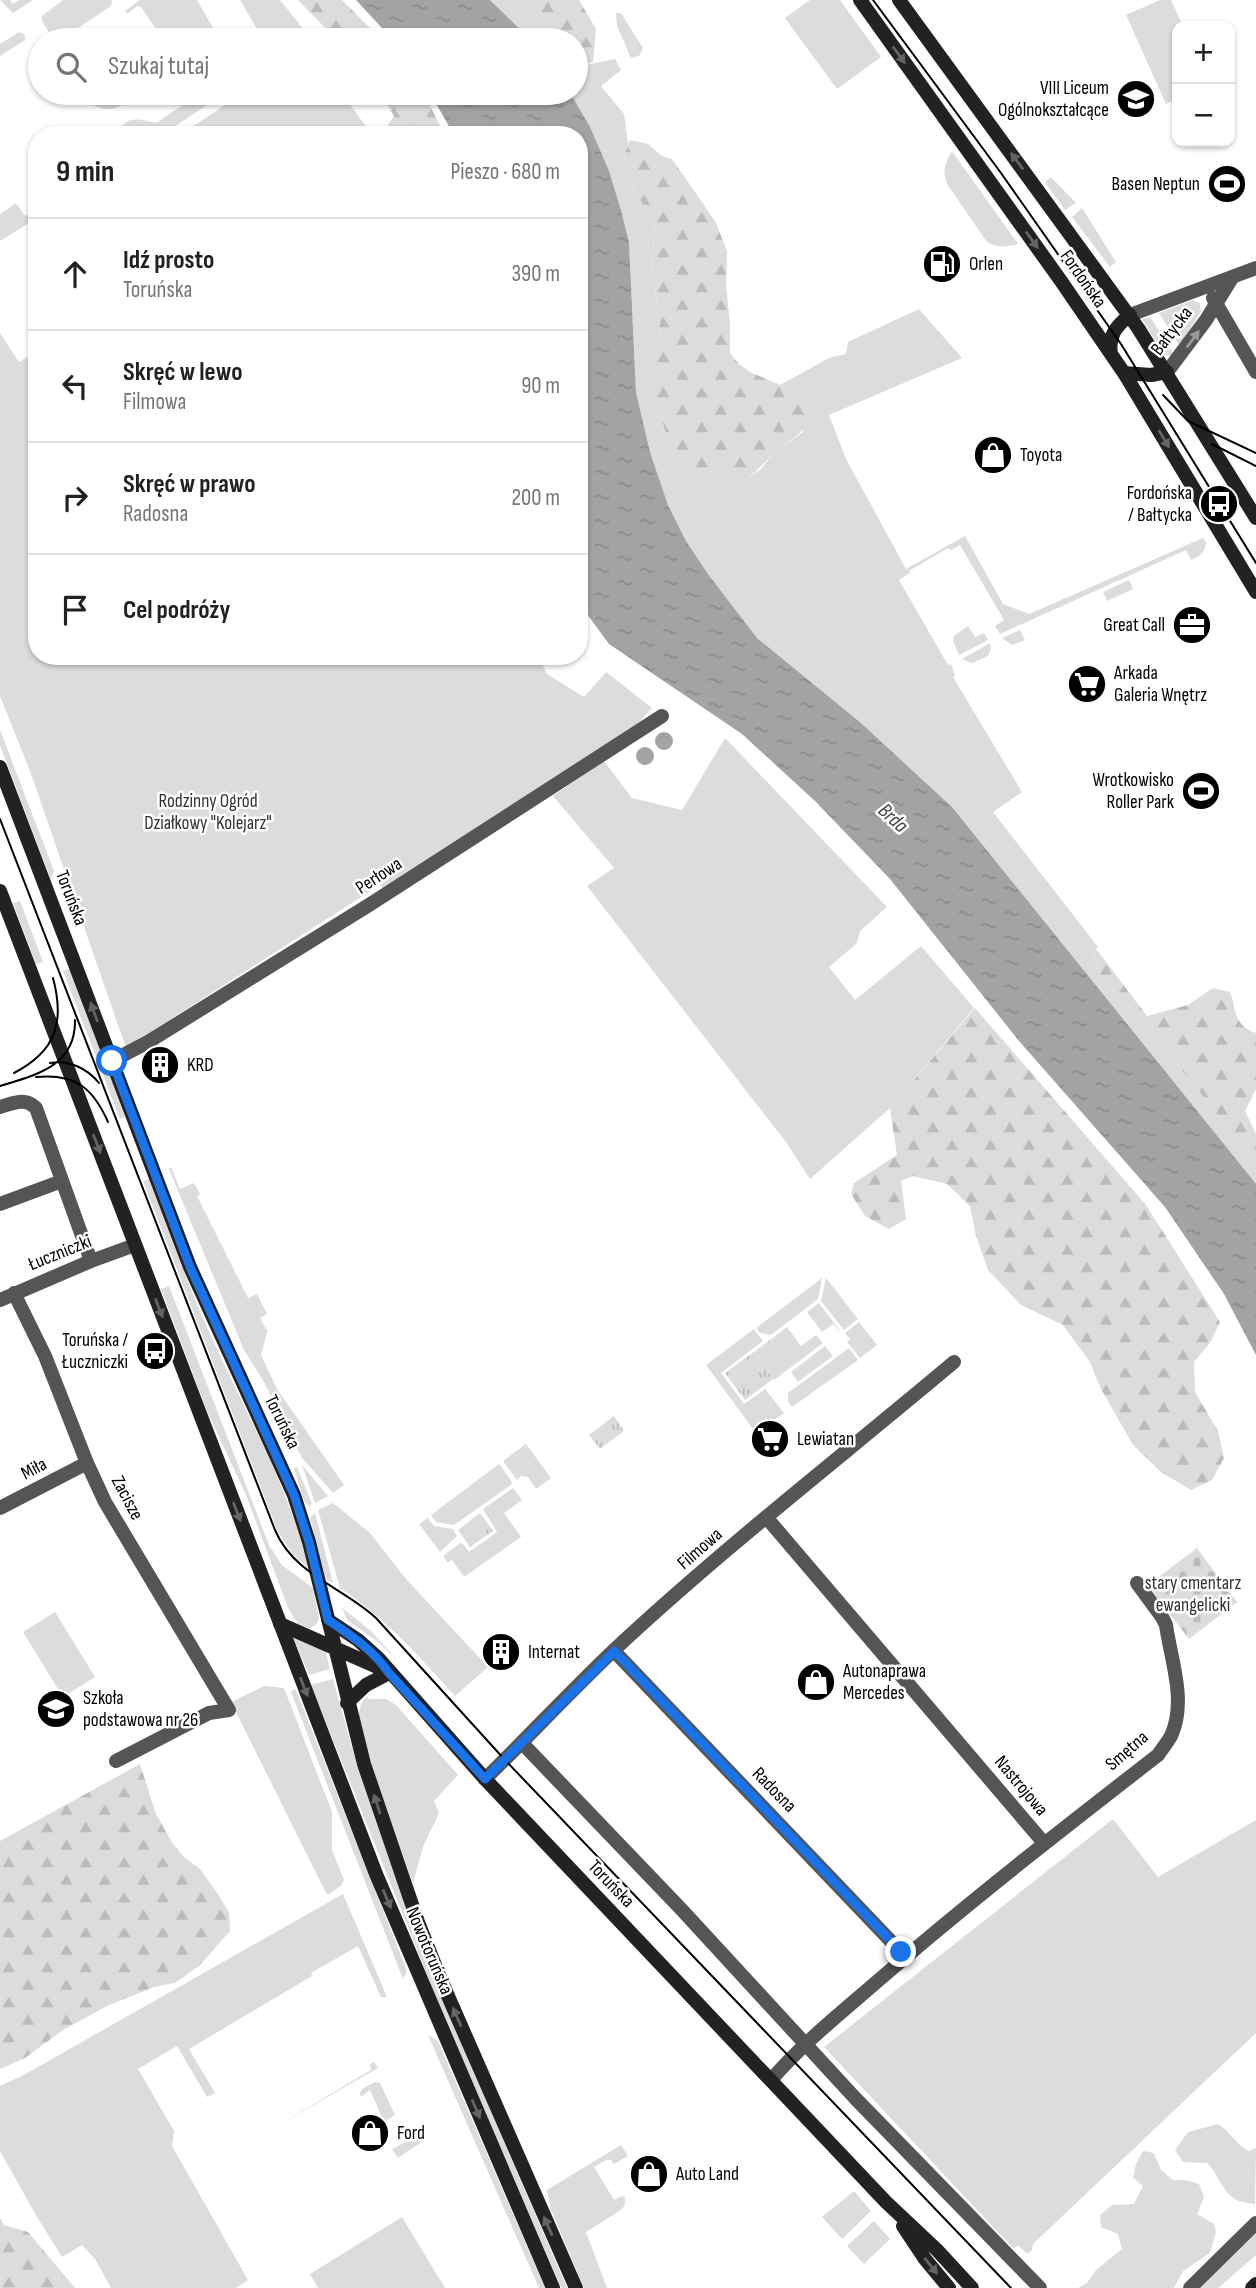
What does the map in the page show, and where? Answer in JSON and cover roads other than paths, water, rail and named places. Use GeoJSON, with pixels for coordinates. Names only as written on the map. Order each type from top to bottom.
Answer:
{"type":"FeatureCollection","features":[{"type":"Feature","properties":{"kind":"main road","name":"Fordońska"},"geometry":{"type":"LineString","coordinates":[[860,0],[1111,354],[1256,592]]}},
{"type":"Feature","properties":{"kind":"main road","name":"Fordońska"},"geometry":{"type":"LineString","coordinates":[[899,0],[1129,315],[1256,518]]}},
{"type":"Feature","properties":{"kind":"main road"},"geometry":{"type":"LineString","coordinates":[[1111,354],[1109,342],[1113,332],[1129,315]]}},
{"type":"Feature","properties":{"kind":"main road","name":"Bałtycka"},"geometry":{"type":"LineString","coordinates":[[1126,377],[1167,372]]}},
{"type":"Feature","properties":{"kind":"main road","name":"Toruńska"},"geometry":{"type":"LineString","coordinates":[[0,767],[190,1267],[294,1495],[309,1542],[328,1620],[364,1644],[485,1779],[886,2202],[937,2250],[972,2288]]}},
{"type":"Feature","properties":{"kind":"main road"},"geometry":{"type":"LineString","coordinates":[[0,891],[135,1245]]}},
{"type":"Feature","properties":{"kind":"main road","name":"Nowotoruńska"},"geometry":{"type":"LineString","coordinates":[[135,1245],[376,1874],[553,2288]]}},
{"type":"Feature","properties":{"kind":"main road","name":"Nowotoruńska"},"geometry":{"type":"LineString","coordinates":[[328,1620],[364,1764],[418,1922],[576,2288]]}},
{"type":"Feature","properties":{"kind":"main road"},"geometry":{"type":"LineString","coordinates":[[281,1623],[389,1673]]}},
{"type":"Feature","properties":{"kind":"main road"},"geometry":{"type":"LineString","coordinates":[[347,1703],[366,1685],[389,1673]]}},
{"type":"Feature","properties":{"kind":"main road","name":"Toruńska"},"geometry":{"type":"LineString","coordinates":[[886,2202],[925,2259],[949,2288]]}},
{"type":"Feature","properties":{"kind":"street","name":"Bałtycka"},"geometry":{"type":"LineString","coordinates":[[1129,315],[1256,268]]}},
{"type":"Feature","properties":{"kind":"street","name":"Bałtycka"},"geometry":{"type":"LineString","coordinates":[[1167,372],[1232,278]]}},
{"type":"Feature","properties":{"kind":"street"},"geometry":{"type":"LineString","coordinates":[[1207,287],[1256,372]]}},
{"type":"Feature","properties":{"kind":"street","name":"Perłowa"},"geometry":{"type":"LineString","coordinates":[[112,1061],[148,1042],[369,905],[662,716]]}},
{"type":"Feature","properties":{"kind":"street"},"geometry":{"type":"LineString","coordinates":[[0,1107],[23,1100],[31,1102],[36,1108],[91,1261]]}},
{"type":"Feature","properties":{"kind":"street"},"geometry":{"type":"LineString","coordinates":[[0,1203],[62,1181]]}},
{"type":"Feature","properties":{"kind":"street","name":"Łuczniczki"},"geometry":{"type":"LineString","coordinates":[[0,1300],[135,1245]]}},
{"type":"Feature","properties":{"kind":"street","name":"Zacisze"},"geometry":{"type":"LineString","coordinates":[[14,1293],[45,1356],[87,1463],[112,1514],[229,1710],[209,1713],[116,1761]]}},
{"type":"Feature","properties":{"kind":"street","name":"Filmowa"},"geometry":{"type":"LineString","coordinates":[[485,1779],[614,1651],[766,1517],[954,1362]]}},
{"type":"Feature","properties":{"kind":"street","name":"Miła"},"geometry":{"type":"LineString","coordinates":[[0,1508],[87,1463]]}},
{"type":"Feature","properties":{"kind":"street","name":"Nastrojowa"},"geometry":{"type":"LineString","coordinates":[[766,1517],[1044,1843],[805,2043]]}},
{"type":"Feature","properties":{"kind":"street","name":"Smętna"},"geometry":{"type":"LineString","coordinates":[[1044,1843],[1158,1755],[1171,1736],[1178,1711],[1177,1681],[1166,1625],[1137,1583]]}},
{"type":"Feature","properties":{"kind":"street","name":"Radosna"},"geometry":{"type":"LineString","coordinates":[[614,1651],[906,1957]]}},
{"type":"Feature","properties":{"kind":"street"},"geometry":{"type":"LineString","coordinates":[[522,1743],[682,1910],[855,2098],[1040,2288]]}},
{"type":"Feature","properties":{"kind":"street"},"geometry":{"type":"LineString","coordinates":[[771,2080],[805,2043]]}},
{"type":"Feature","properties":{"kind":"street"},"geometry":{"type":"LineString","coordinates":[[1190,2288],[1256,2223]]}},
{"type":"Feature","properties":{"kind":"water"},"geometry":{"type":"Polygon","coordinates":[[[356,0],[490,0],[519,28],[382,28],[356,0]]]}},
{"type":"Feature","properties":{"kind":"water","name":"Brda"},"geometry":{"type":"Polygon","coordinates":[[[437,105],[577,105],[590,127],[609,171],[629,242],[636,392],[650,452],[668,505],[686,541],[757,638],[861,723],[953,808],[1256,1184],[1256,1355],[1224,1294],[1165,1207],[1019,1041],[890,879],[815,801],[742,734],[609,644],[588,615],[588,126],[449,126],[437,105]]]}},
{"type":"Feature","properties":{"kind":"water"},"geometry":{"type":"Polygon","coordinates":[[[664,732],[670,735],[673,741],[670,747],[664,750],[658,747],[655,741],[658,735],[664,732]]]}},
{"type":"Feature","properties":{"kind":"water"},"geometry":{"type":"Polygon","coordinates":[[[645,747],[651,750],[654,756],[651,762],[645,765],[639,762],[636,756],[639,750],[645,747]]]}},
{"type":"Feature","properties":{"kind":"tram line"},"geometry":{"type":"LineString","coordinates":[[873,0],[1001,173],[1121,344],[1256,563]]}},
{"type":"Feature","properties":{"kind":"tram line"},"geometry":{"type":"LineString","coordinates":[[1163,395],[1188,421],[1256,453]]}},
{"type":"Feature","properties":{"kind":"tram line"},"geometry":{"type":"LineString","coordinates":[[1212,444],[1256,466]]}},
{"type":"Feature","properties":{"kind":"tram line"},"geometry":{"type":"LineString","coordinates":[[0,819],[283,1545],[307,1569],[376,1618],[505,1760],[1011,2288]]}},
{"type":"Feature","properties":{"kind":"tram line"},"geometry":{"type":"LineString","coordinates":[[14,1073],[40,1055],[54,1034],[58,1009],[53,978]]}},
{"type":"Feature","properties":{"kind":"tram line"},"geometry":{"type":"LineString","coordinates":[[0,1086],[27,1078],[61,1058],[74,1036],[75,1020]]}},
{"type":"Feature","properties":{"kind":"tram line"},"geometry":{"type":"LineString","coordinates":[[50,1063],[77,1066],[99,1083]]}},
{"type":"Feature","properties":{"kind":"tram line"},"geometry":{"type":"LineString","coordinates":[[36,1077],[62,1078],[81,1085],[96,1100],[108,1122]]}},
{"type":"Feature","properties":{"kind":"place","name":"VIII Liceum Ogólnokształcące"},"geometry":{"type":"Point","coordinates":[1136,99]}},
{"type":"Feature","properties":{"kind":"place","name":"Basen Neptun"},"geometry":{"type":"Point","coordinates":[1227,184]}},
{"type":"Feature","properties":{"kind":"place","name":"Orlen"},"geometry":{"type":"Point","coordinates":[942,264]}},
{"type":"Feature","properties":{"kind":"place","name":"Toyota"},"geometry":{"type":"Point","coordinates":[993,455]}},
{"type":"Feature","properties":{"kind":"place","name":"Fordońska / Bałtycka"},"geometry":{"type":"Point","coordinates":[1219,504]}},
{"type":"Feature","properties":{"kind":"place","name":"Great Call"},"geometry":{"type":"Point","coordinates":[1192,625]}},
{"type":"Feature","properties":{"kind":"place","name":"Arkada Galeria Wnętrz"},"geometry":{"type":"Point","coordinates":[1087,684]}},
{"type":"Feature","properties":{"kind":"place","name":"Wrotkowisko Roller Park"},"geometry":{"type":"Point","coordinates":[1201,791]}},
{"type":"Feature","properties":{"kind":"place","name":"KRD"},"geometry":{"type":"Point","coordinates":[160,1065]}},
{"type":"Feature","properties":{"kind":"place","name":"Toruńska / Łuczniczki"},"geometry":{"type":"Point","coordinates":[155,1351]}},
{"type":"Feature","properties":{"kind":"place","name":"Lewiatan"},"geometry":{"type":"Point","coordinates":[770,1439]}},
{"type":"Feature","properties":{"kind":"place","name":"Internat"},"geometry":{"type":"Point","coordinates":[501,1652]}},
{"type":"Feature","properties":{"kind":"place","name":"Autonaprawa Mercedes"},"geometry":{"type":"Point","coordinates":[816,1682]}},
{"type":"Feature","properties":{"kind":"place","name":"Szkoła podstawowa nr 26"},"geometry":{"type":"Point","coordinates":[56,1709]}},
{"type":"Feature","properties":{"kind":"place","name":"Ford"},"geometry":{"type":"Point","coordinates":[370,2133]}},
{"type":"Feature","properties":{"kind":"place","name":"Auto Land"},"geometry":{"type":"Point","coordinates":[649,2174]}},
{"type":"Feature","properties":{"kind":"park label","name":"Rodzinny Ogród Działkowy \"Kolejarz\""},"geometry":{"type":"Point","coordinates":[208,812]}},
{"type":"Feature","properties":{"kind":"park label","name":"stary cmentarz ewangelicki"},"geometry":{"type":"Point","coordinates":[1193,1594]}}]}
